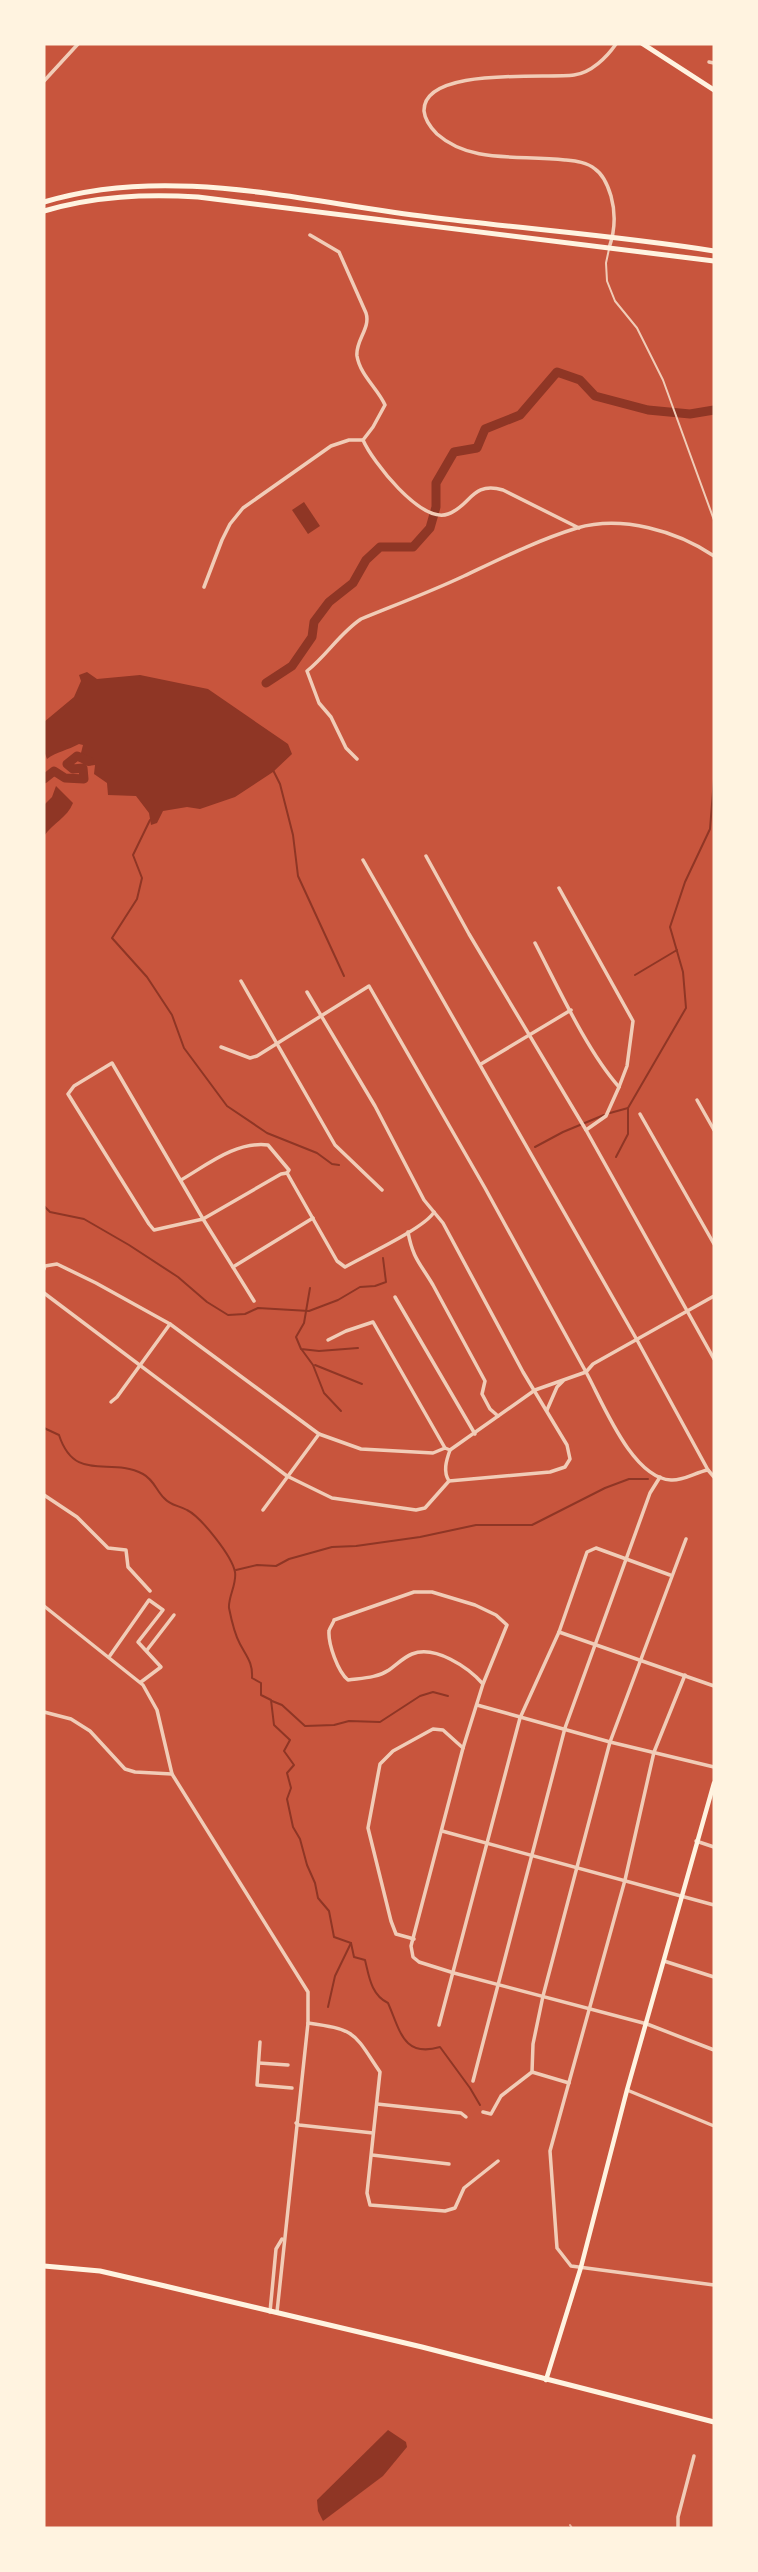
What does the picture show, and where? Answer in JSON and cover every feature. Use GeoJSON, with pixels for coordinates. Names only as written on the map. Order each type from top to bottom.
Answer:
{"type":"FeatureCollection","features":[{"type":"Feature","properties":{"kind":"main road"},"geometry":{"type":"LineString","coordinates":[[643,44],[714,90]]}},
{"type":"Feature","properties":{"kind":"main road"},"geometry":{"type":"LineString","coordinates":[[44,202],[73,194],[116,188],[199,187],[714,251]]}},
{"type":"Feature","properties":{"kind":"main road"},"geometry":{"type":"LineString","coordinates":[[44,211],[116,197],[198,197],[714,261]]}},
{"type":"Feature","properties":{"kind":"main road"},"geometry":{"type":"LineString","coordinates":[[547,2380],[581,2267],[627,2090],[714,1783]]}},
{"type":"Feature","properties":{"kind":"main road"},"geometry":{"type":"LineString","coordinates":[[44,2266],[100,2271],[414,2345],[714,2422]]}},
{"type":"Feature","properties":{"kind":"street"},"geometry":{"type":"LineString","coordinates":[[44,81],[78,44]]}},
{"type":"Feature","properties":{"kind":"street"},"geometry":{"type":"LineString","coordinates":[[609,249],[613,205],[606,181],[597,170],[589,164],[551,158],[474,153],[434,131],[427,122],[424,110],[433,92],[465,81],[491,77],[575,75],[589,69],[616,44]]}},
{"type":"Feature","properties":{"kind":"street"},"geometry":{"type":"LineString","coordinates":[[310,235],[339,252],[368,320],[357,350],[357,358],[385,405],[363,440]]}},
{"type":"Feature","properties":{"kind":"street"},"geometry":{"type":"LineString","coordinates":[[204,587],[222,540],[243,508],[331,446],[349,440],[363,440]]}},
{"type":"Feature","properties":{"kind":"street"},"geometry":{"type":"LineString","coordinates":[[363,440],[383,471],[429,513],[450,514],[471,495],[492,486],[579,528]]}},
{"type":"Feature","properties":{"kind":"street"},"geometry":{"type":"LineString","coordinates":[[357,760],[346,748],[331,717],[319,702],[307,671],[319,662],[348,628],[361,620],[492,562],[579,528],[611,524],[644,527],[670,533],[698,545],[714,556]]}},
{"type":"Feature","properties":{"kind":"street"},"geometry":{"type":"LineString","coordinates":[[426,856],[469,934],[586,1130],[714,1359]]}},
{"type":"Feature","properties":{"kind":"street"},"geometry":{"type":"LineString","coordinates":[[363,860],[714,1477]]}},
{"type":"Feature","properties":{"kind":"street"},"geometry":{"type":"LineString","coordinates":[[559,888],[633,1021],[626,1066],[619,1087],[606,1116],[586,1130]]}},
{"type":"Feature","properties":{"kind":"street"},"geometry":{"type":"LineString","coordinates":[[535,943],[571,1010],[609,1075],[619,1087]]}},
{"type":"Feature","properties":{"kind":"street"},"geometry":{"type":"LineString","coordinates":[[241,981],[335,1144],[382,1191]]}},
{"type":"Feature","properties":{"kind":"street"},"geometry":{"type":"LineString","coordinates":[[221,1047],[250,1058],[322,1017],[369,986],[636,1460],[660,1477],[673,1480],[708,1470]]}},
{"type":"Feature","properties":{"kind":"street"},"geometry":{"type":"LineString","coordinates":[[44,1293],[287,1476],[332,1498],[416,1510],[425,1508],[449,1481],[551,1472],[565,1467],[570,1460],[567,1445],[443,1223],[425,1200],[375,1106],[307,992]]}},
{"type":"Feature","properties":{"kind":"street"},"geometry":{"type":"LineString","coordinates":[[481,1064],[571,1010]]}},
{"type":"Feature","properties":{"kind":"street"},"geometry":{"type":"LineString","coordinates":[[254,1301],[203,1219],[112,1063],[74,1086],[68,1094],[155,1230],[203,1219],[287,1173]]}},
{"type":"Feature","properties":{"kind":"street"},"geometry":{"type":"LineString","coordinates":[[696,1100],[714,1130]]}},
{"type":"Feature","properties":{"kind":"street"},"geometry":{"type":"LineString","coordinates":[[640,1114],[714,1244]]}},
{"type":"Feature","properties":{"kind":"street"},"geometry":{"type":"LineString","coordinates":[[181,1180],[240,1147],[257,1144],[268,1146],[289,1170],[287,1173],[337,1261],[345,1267],[408,1232],[431,1217],[434,1212]]}},
{"type":"Feature","properties":{"kind":"street"},"geometry":{"type":"LineString","coordinates":[[233,1267],[313,1218]]}},
{"type":"Feature","properties":{"kind":"street"},"geometry":{"type":"LineString","coordinates":[[408,1232],[415,1260],[471,1354],[485,1381],[482,1394],[490,1409],[498,1416]]}},
{"type":"Feature","properties":{"kind":"street"},"geometry":{"type":"LineString","coordinates":[[45,1267],[57,1264],[170,1324],[319,1434],[361,1449],[433,1453],[444,1448]]}},
{"type":"Feature","properties":{"kind":"street"},"geometry":{"type":"LineString","coordinates":[[449,1481],[446,1476],[446,1461],[450,1450],[498,1416],[535,1391],[586,1372],[593,1364],[714,1296]]}},
{"type":"Feature","properties":{"kind":"street"},"geometry":{"type":"LineString","coordinates":[[395,1297],[475,1434]]}},
{"type":"Feature","properties":{"kind":"street"},"geometry":{"type":"LineString","coordinates":[[328,1340],[373,1322],[444,1448],[450,1450]]}},
{"type":"Feature","properties":{"kind":"street"},"geometry":{"type":"LineString","coordinates":[[111,1402],[170,1324]]}},
{"type":"Feature","properties":{"kind":"street"},"geometry":{"type":"LineString","coordinates":[[547,1409],[557,1387],[563,1381]]}},
{"type":"Feature","properties":{"kind":"street"},"geometry":{"type":"LineString","coordinates":[[264,1510],[319,1434]]}},
{"type":"Feature","properties":{"kind":"street"},"geometry":{"type":"LineString","coordinates":[[473,2081],[565,1728],[650,1493],[660,1477]]}},
{"type":"Feature","properties":{"kind":"street"},"geometry":{"type":"LineString","coordinates":[[44,1495],[77,1517],[108,1548],[126,1550],[128,1567],[150,1591]]}},
{"type":"Feature","properties":{"kind":"street"},"geometry":{"type":"LineString","coordinates":[[532,2073],[533,2045],[543,1996],[610,1742],[670,1575],[686,1539]]}},
{"type":"Feature","properties":{"kind":"street"},"geometry":{"type":"LineString","coordinates":[[439,2025],[520,1718],[559,1632],[587,1552],[596,1548],[670,1575]]}},
{"type":"Feature","properties":{"kind":"street"},"geometry":{"type":"LineString","coordinates":[[484,1684],[460,1664],[427,1652],[411,1654],[375,1676],[348,1680],[342,1675],[334,1655],[329,1630],[334,1620],[414,1592],[432,1592],[475,1605],[496,1615],[507,1625],[463,1748],[411,1947],[413,1957],[419,1962],[454,1973],[647,2024],[714,2050]]}},
{"type":"Feature","properties":{"kind":"street"},"geometry":{"type":"LineString","coordinates":[[109,1657],[149,1600],[163,1610],[138,1642],[161,1667],[141,1682]]}},
{"type":"Feature","properties":{"kind":"street"},"geometry":{"type":"LineString","coordinates":[[44,1606],[141,1682],[158,1710],[172,1774],[305,1984],[309,2000],[308,2023],[273,2313]]}},
{"type":"Feature","properties":{"kind":"street"},"geometry":{"type":"LineString","coordinates":[[147,1650],[174,1615]]}},
{"type":"Feature","properties":{"kind":"street"},"geometry":{"type":"LineString","coordinates":[[559,1632],[714,1686]]}},
{"type":"Feature","properties":{"kind":"street"},"geometry":{"type":"LineString","coordinates":[[685,1675],[654,1752],[625,1880],[551,2151],[557,2248],[571,2266],[714,2285]]}},
{"type":"Feature","properties":{"kind":"street"},"geometry":{"type":"LineString","coordinates":[[477,1705],[610,1742],[714,1767]]}},
{"type":"Feature","properties":{"kind":"street"},"geometry":{"type":"LineString","coordinates":[[44,1712],[71,1719],[90,1731],[125,1769],[172,1774]]}},
{"type":"Feature","properties":{"kind":"street"},"geometry":{"type":"LineString","coordinates":[[414,1939],[397,1934],[391,1921],[368,1828],[380,1765],[393,1751],[433,1729],[443,1730],[463,1748]]}},
{"type":"Feature","properties":{"kind":"street"},"geometry":{"type":"LineString","coordinates":[[442,1831],[714,1905]]}},
{"type":"Feature","properties":{"kind":"street"},"geometry":{"type":"LineString","coordinates":[[696,1841],[714,1847]]}},
{"type":"Feature","properties":{"kind":"street"},"geometry":{"type":"LineString","coordinates":[[664,1961],[714,1977]]}},
{"type":"Feature","properties":{"kind":"street"},"geometry":{"type":"LineString","coordinates":[[308,2023],[342,2028],[355,2036],[380,2072],[368,2193],[370,2205],[445,2211],[455,2208],[464,2188],[498,2161]]}},
{"type":"Feature","properties":{"kind":"street"},"geometry":{"type":"LineString","coordinates":[[260,2042],[257,2085],[292,2088]]}},
{"type":"Feature","properties":{"kind":"street"},"geometry":{"type":"LineString","coordinates":[[259,2063],[288,2065]]}},
{"type":"Feature","properties":{"kind":"street"},"geometry":{"type":"LineString","coordinates":[[532,2073],[569,2083]]}},
{"type":"Feature","properties":{"kind":"street"},"geometry":{"type":"LineString","coordinates":[[483,2112],[492,2114],[501,2096],[532,2073]]}},
{"type":"Feature","properties":{"kind":"street"},"geometry":{"type":"LineString","coordinates":[[627,2090],[714,2126]]}},
{"type":"Feature","properties":{"kind":"street"},"geometry":{"type":"LineString","coordinates":[[377,2104],[461,2113],[466,2117]]}},
{"type":"Feature","properties":{"kind":"street"},"geometry":{"type":"LineString","coordinates":[[296,2123],[374,2133]]}},
{"type":"Feature","properties":{"kind":"street"},"geometry":{"type":"LineString","coordinates":[[372,2155],[449,2164]]}},
{"type":"Feature","properties":{"kind":"street"},"geometry":{"type":"LineString","coordinates":[[678,2528],[678,2516],[694,2456]]}},
{"type":"Feature","properties":{"kind":"lane"},"geometry":{"type":"LineString","coordinates":[[609,249],[606,262],[607,281],[615,301],[637,328],[663,380],[714,520]]}},
{"type":"Feature","properties":{"kind":"shaded area"},"geometry":{"type":"Polygon","coordinates":[[[304,502],[320,526],[308,534],[292,510],[304,502]]]}},
{"type":"Feature","properties":{"kind":"shaded area"},"geometry":{"type":"Polygon","coordinates":[[[87,672],[97,679],[140,675],[208,689],[288,744],[292,754],[273,772],[235,797],[200,809],[187,807],[163,811],[157,823],[151,825],[149,813],[136,796],[108,795],[107,783],[94,774],[95,765],[88,766],[79,761],[83,745],[79,744],[47,759],[44,751],[44,722],[74,697],[81,681],[79,675],[87,672]]]}},
{"type":"Feature","properties":{"kind":"shaded area"},"geometry":{"type":"Polygon","coordinates":[[[56,786],[73,803],[44,836],[44,805],[52,797],[56,786]]]}},
{"type":"Feature","properties":{"kind":"shaded area"},"geometry":{"type":"Polygon","coordinates":[[[388,2430],[406,2442],[407,2447],[383,2476],[323,2521],[317,2500],[388,2430]]]}},
{"type":"Feature","properties":{"kind":"waterway"},"geometry":{"type":"LineString","coordinates":[[266,683],[292,666],[312,637],[314,622],[329,602],[353,583],[366,560],[380,547],[413,547],[430,528],[436,507],[436,483],[454,452],[477,448],[485,429],[520,415],[557,372],[580,380],[595,396],[648,410],[690,414],[714,410]]}},
{"type":"Feature","properties":{"kind":"waterway"},"geometry":{"type":"LineString","coordinates":[[44,779],[54,771],[65,778],[84,779],[83,768],[73,769],[67,764],[77,756],[89,761]]}},
{"type":"Feature","properties":{"kind":"waterway"},"geometry":{"type":"LineString","coordinates":[[273,770],[280,784],[293,835],[298,876],[344,976]]}},
{"type":"Feature","properties":{"kind":"waterway"},"geometry":{"type":"LineString","coordinates":[[616,1157],[628,1134],[628,1108],[686,1008],[683,972],[670,927],[685,882],[710,829],[714,779]]}},
{"type":"Feature","properties":{"kind":"waterway"},"geometry":{"type":"LineString","coordinates":[[150,820],[133,855],[142,878],[137,899],[112,938],[147,977],[172,1015],[184,1048],[227,1106],[267,1133],[339,1165]]}},
{"type":"Feature","properties":{"kind":"waterway"},"geometry":{"type":"LineString","coordinates":[[635,975],[677,950]]}},
{"type":"Feature","properties":{"kind":"waterway"},"geometry":{"type":"LineString","coordinates":[[610,1113],[628,1108]]}},
{"type":"Feature","properties":{"kind":"waterway"},"geometry":{"type":"LineString","coordinates":[[535,1147],[604,1115]]}},
{"type":"Feature","properties":{"kind":"waterway"},"geometry":{"type":"LineString","coordinates":[[44,1206],[50,1212],[84,1219],[129,1245],[178,1277],[207,1302],[228,1315],[245,1314],[258,1308],[309,1311],[338,1300],[360,1287],[386,1282],[383,1258]]}},
{"type":"Feature","properties":{"kind":"waterway"},"geometry":{"type":"LineString","coordinates":[[310,1288],[304,1323],[296,1337],[301,1349],[319,1351],[358,1348]]}},
{"type":"Feature","properties":{"kind":"waterway"},"geometry":{"type":"LineString","coordinates":[[302,1350],[313,1365],[324,1393],[341,1411]]}},
{"type":"Feature","properties":{"kind":"waterway"},"geometry":{"type":"LineString","coordinates":[[315,1365],[362,1384]]}},
{"type":"Feature","properties":{"kind":"waterway"},"geometry":{"type":"LineString","coordinates":[[44,1428],[59,1435],[66,1450],[74,1459],[84,1464],[131,1469],[147,1476],[167,1501],[187,1510],[200,1520],[222,1547],[235,1572],[229,1608],[236,1636],[250,1664],[252,1678],[261,1683],[261,1695],[271,1700],[274,1725],[290,1740],[284,1751],[294,1765],[287,1773],[291,1788],[287,1799],[293,1827],[300,1839],[318,1898],[329,1911],[334,1937],[351,1943],[354,1957],[365,1960],[374,1990],[388,2003],[400,2032],[410,2045],[418,2049],[440,2047],[480,2105]]}},
{"type":"Feature","properties":{"kind":"waterway"},"geometry":{"type":"LineString","coordinates":[[236,1570],[257,1565],[276,1566],[289,1559],[332,1547],[420,1537],[476,1525],[532,1525],[605,1488],[629,1479],[648,1479]]}},
{"type":"Feature","properties":{"kind":"waterway"},"geometry":{"type":"LineString","coordinates":[[272,1701],[282,1705],[305,1726],[334,1725],[349,1721],[380,1722],[420,1696],[433,1692],[448,1696]]}},
{"type":"Feature","properties":{"kind":"waterway"},"geometry":{"type":"LineString","coordinates":[[328,2007],[335,1976],[351,1943]]}}]}
